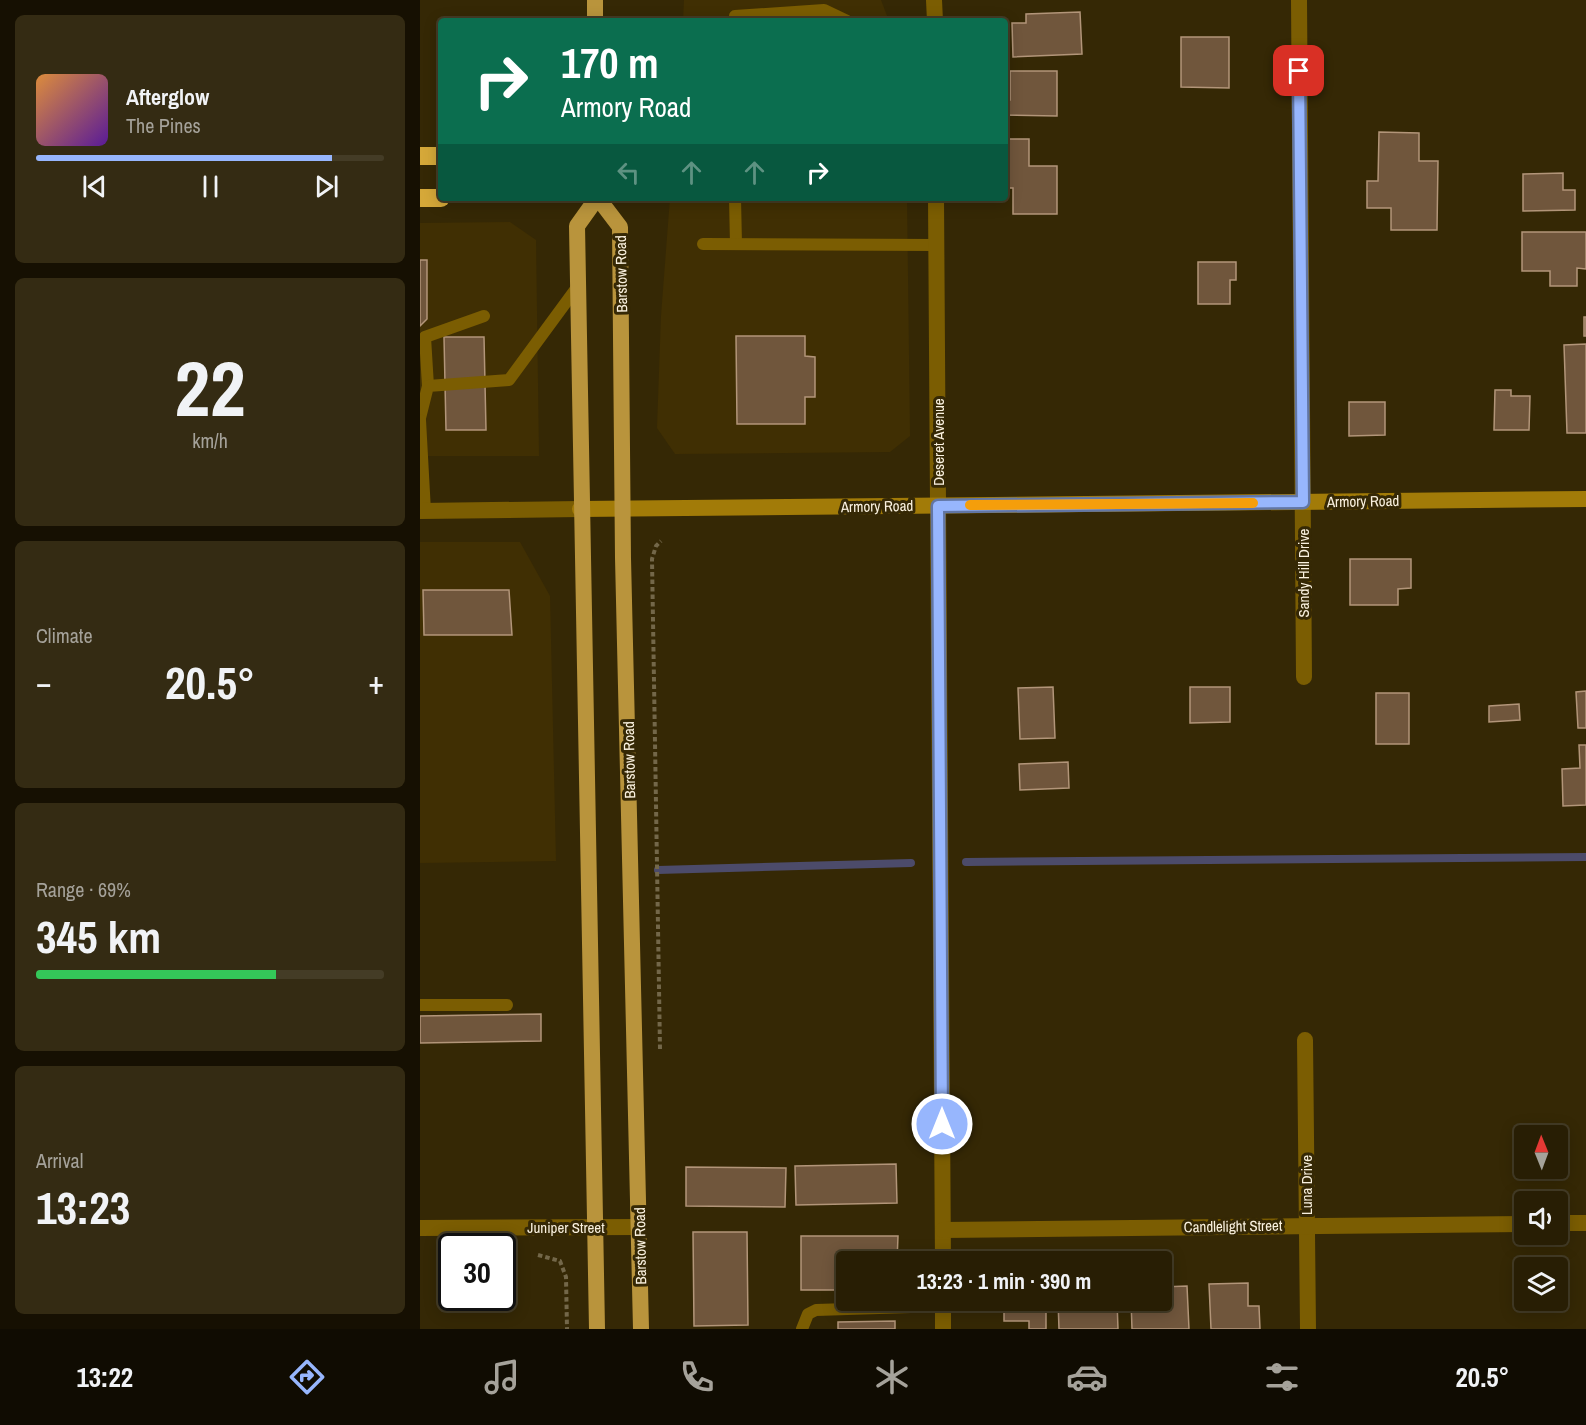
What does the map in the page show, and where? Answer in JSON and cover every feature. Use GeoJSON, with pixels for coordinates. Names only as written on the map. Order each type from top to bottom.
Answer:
{"type":"FeatureCollection","features":[{"type":"Feature","properties":{"kind":"highway"},"geometry":{"type":"LineString","coordinates":[[420,156],[438,156]]}},
{"type":"Feature","properties":{"kind":"highway"},"geometry":{"type":"LineString","coordinates":[[420,198],[438,198]]}},
{"type":"Feature","properties":{"kind":"main road"},"geometry":{"type":"LineString","coordinates":[[595,0],[595,18]]}},
{"type":"Feature","properties":{"kind":"main road","name":"Barstow Road"},"geometry":{"type":"LineString","coordinates":[[596,201],[577,226],[580,509],[597,1329]]}},
{"type":"Feature","properties":{"kind":"main road","name":"Barstow Road"},"geometry":{"type":"LineString","coordinates":[[600,201],[620,227],[623,509],[641,1329]]}},
{"type":"Feature","properties":{"kind":"main road","name":"Armory Road"},"geometry":{"type":"LineString","coordinates":[[580,509],[1586,499]]}},
{"type":"Feature","properties":{"kind":"street"},"geometry":{"type":"LineString","coordinates":[[934,0],[935,18]]}},
{"type":"Feature","properties":{"kind":"street","name":"Sandy Hill Drive"},"geometry":{"type":"LineString","coordinates":[[1299,0],[1304,677]]}},
{"type":"Feature","properties":{"kind":"street","name":"Deseret Avenue"},"geometry":{"type":"LineString","coordinates":[[936,201],[943,1251]]}},
{"type":"Feature","properties":{"kind":"street","name":"Armory Road"},"geometry":{"type":"LineString","coordinates":[[422,511],[580,509]]}},
{"type":"Feature","properties":{"kind":"street","name":"Luna Drive"},"geometry":{"type":"LineString","coordinates":[[1305,1040],[1308,1329]]}},
{"type":"Feature","properties":{"kind":"street"},"geometry":{"type":"LineString","coordinates":[[1568,1223],[1586,1223]]}},
{"type":"Feature","properties":{"kind":"street","name":"Candlelight Street"},"geometry":{"type":"LineString","coordinates":[[943,1230],[1514,1224]]}},
{"type":"Feature","properties":{"kind":"street","name":"Juniper Street"},"geometry":{"type":"LineString","coordinates":[[420,1228],[639,1227]]}},
{"type":"Feature","properties":{"kind":"street"},"geometry":{"type":"LineString","coordinates":[[943,1311],[944,1329]]}},
{"type":"Feature","properties":{"kind":"lane"},"geometry":{"type":"LineString","coordinates":[[735,16],[824,10],[841,18]]}},
{"type":"Feature","properties":{"kind":"lane"},"geometry":{"type":"LineString","coordinates":[[735,201],[736,244]]}},
{"type":"Feature","properties":{"kind":"lane"},"geometry":{"type":"LineString","coordinates":[[703,244],[936,245]]}},
{"type":"Feature","properties":{"kind":"lane"},"geometry":{"type":"LineString","coordinates":[[428,386],[508,380],[578,286]]}},
{"type":"Feature","properties":{"kind":"lane"},"geometry":{"type":"LineString","coordinates":[[422,511],[420,419],[428,386],[425,337],[484,316]]}},
{"type":"Feature","properties":{"kind":"lane"},"geometry":{"type":"LineString","coordinates":[[420,1005],[507,1005]]}},
{"type":"Feature","properties":{"kind":"lane"},"geometry":{"type":"LineString","coordinates":[[802,1329],[808,1314],[816,1310],[836,1309]]}},
{"type":"Feature","properties":{"kind":"path"},"geometry":{"type":"LineString","coordinates":[[660,1050],[652,559],[656,546],[661,541]]}},
{"type":"Feature","properties":{"kind":"path"},"geometry":{"type":"LineString","coordinates":[[538,1255],[560,1261],[566,1277],[567,1329]]}},
{"type":"Feature","properties":{"kind":"shaded area"},"geometry":{"type":"Polygon","coordinates":[[[684,0],[881,0],[888,18],[683,18],[684,0]]]}},
{"type":"Feature","properties":{"kind":"shaded area"},"geometry":{"type":"Polygon","coordinates":[[[670,201],[907,201],[910,436],[890,452],[675,454],[657,428],[661,316],[670,201]]]}},
{"type":"Feature","properties":{"kind":"shaded area"},"geometry":{"type":"Polygon","coordinates":[[[510,222],[536,240],[539,456],[420,456],[420,223],[510,222]]]}},
{"type":"Feature","properties":{"kind":"shaded area"},"geometry":{"type":"Polygon","coordinates":[[[420,542],[520,542],[550,596],[556,861],[420,863],[420,542]]]}},
{"type":"Feature","properties":{"kind":"building"},"geometry":{"type":"Polygon","coordinates":[[[1080,12],[1082,54],[1013,57],[1012,23],[1026,23],[1026,14],[1080,12]]]}},
{"type":"Feature","properties":{"kind":"building"},"geometry":{"type":"Polygon","coordinates":[[[1181,37],[1229,37],[1229,88],[1181,87],[1181,37]]]}},
{"type":"Feature","properties":{"kind":"building"},"geometry":{"type":"Polygon","coordinates":[[[1010,71],[1057,71],[1057,116],[1008,115],[1008,100],[1010,100],[1010,71]]]}},
{"type":"Feature","properties":{"kind":"building"},"geometry":{"type":"Polygon","coordinates":[[[1379,132],[1419,133],[1419,161],[1438,161],[1437,230],[1391,230],[1391,208],[1367,208],[1367,181],[1378,181],[1379,132]]]}},
{"type":"Feature","properties":{"kind":"building"},"geometry":{"type":"Polygon","coordinates":[[[1008,139],[1029,139],[1029,166],[1057,166],[1057,214],[1013,214],[1013,188],[1008,188],[1008,139]]]}},
{"type":"Feature","properties":{"kind":"building"},"geometry":{"type":"Polygon","coordinates":[[[1563,173],[1563,190],[1575,190],[1575,210],[1523,211],[1523,174],[1563,173]]]}},
{"type":"Feature","properties":{"kind":"building"},"geometry":{"type":"Polygon","coordinates":[[[1522,232],[1586,232],[1586,269],[1577,268],[1577,286],[1550,286],[1550,271],[1522,271],[1522,232]]]}},
{"type":"Feature","properties":{"kind":"building"},"geometry":{"type":"Polygon","coordinates":[[[420,260],[427,260],[427,319],[420,326],[420,260]]]}},
{"type":"Feature","properties":{"kind":"building"},"geometry":{"type":"Polygon","coordinates":[[[1198,262],[1236,262],[1236,280],[1230,280],[1230,304],[1198,304],[1198,262]]]}},
{"type":"Feature","properties":{"kind":"building"},"geometry":{"type":"Polygon","coordinates":[[[1584,317],[1586,317],[1586,336],[1584,336],[1584,317]]]}},
{"type":"Feature","properties":{"kind":"building"},"geometry":{"type":"Polygon","coordinates":[[[736,336],[805,336],[805,356],[815,357],[815,397],[805,397],[805,424],[737,424],[736,336]]]}},
{"type":"Feature","properties":{"kind":"building"},"geometry":{"type":"Polygon","coordinates":[[[444,337],[484,337],[486,430],[446,430],[444,337]]]}},
{"type":"Feature","properties":{"kind":"building"},"geometry":{"type":"Polygon","coordinates":[[[1586,344],[1586,433],[1567,433],[1564,345],[1586,344]]]}},
{"type":"Feature","properties":{"kind":"building"},"geometry":{"type":"Polygon","coordinates":[[[1495,390],[1511,390],[1511,396],[1530,396],[1529,430],[1494,430],[1495,390]]]}},
{"type":"Feature","properties":{"kind":"building"},"geometry":{"type":"Polygon","coordinates":[[[1349,402],[1385,402],[1385,435],[1349,436],[1349,402]]]}},
{"type":"Feature","properties":{"kind":"building"},"geometry":{"type":"Polygon","coordinates":[[[1350,559],[1411,559],[1411,588],[1398,589],[1398,605],[1350,605],[1350,559]]]}},
{"type":"Feature","properties":{"kind":"building"},"geometry":{"type":"Polygon","coordinates":[[[423,590],[509,590],[512,635],[424,635],[423,590]]]}},
{"type":"Feature","properties":{"kind":"building"},"geometry":{"type":"Polygon","coordinates":[[[1053,687],[1055,738],[1020,739],[1018,688],[1053,687]]]}},
{"type":"Feature","properties":{"kind":"building"},"geometry":{"type":"Polygon","coordinates":[[[1190,687],[1230,687],[1230,722],[1190,723],[1190,687]]]}},
{"type":"Feature","properties":{"kind":"building"},"geometry":{"type":"Polygon","coordinates":[[[1586,691],[1586,728],[1578,728],[1576,692],[1586,691]]]}},
{"type":"Feature","properties":{"kind":"building"},"geometry":{"type":"Polygon","coordinates":[[[1376,693],[1409,693],[1409,744],[1376,744],[1376,693]]]}},
{"type":"Feature","properties":{"kind":"building"},"geometry":{"type":"Polygon","coordinates":[[[1519,704],[1520,720],[1489,722],[1489,706],[1519,704]]]}},
{"type":"Feature","properties":{"kind":"building"},"geometry":{"type":"Polygon","coordinates":[[[1579,745],[1586,745],[1586,805],[1563,806],[1562,769],[1580,768],[1579,745]]]}},
{"type":"Feature","properties":{"kind":"building"},"geometry":{"type":"Polygon","coordinates":[[[1068,762],[1069,788],[1020,790],[1019,764],[1068,762]]]}},
{"type":"Feature","properties":{"kind":"building"},"geometry":{"type":"Polygon","coordinates":[[[541,1014],[541,1041],[420,1043],[420,1016],[541,1014]]]}},
{"type":"Feature","properties":{"kind":"building"},"geometry":{"type":"Polygon","coordinates":[[[896,1164],[897,1203],[796,1205],[795,1166],[896,1164]]]}},
{"type":"Feature","properties":{"kind":"building"},"geometry":{"type":"Polygon","coordinates":[[[686,1167],[786,1168],[785,1207],[686,1206],[686,1167]]]}},
{"type":"Feature","properties":{"kind":"building"},"geometry":{"type":"Polygon","coordinates":[[[693,1232],[747,1232],[748,1325],[694,1326],[693,1232]]]}},
{"type":"Feature","properties":{"kind":"building"},"geometry":{"type":"Polygon","coordinates":[[[801,1236],[898,1236],[897,1251],[836,1251],[836,1290],[801,1290],[801,1236]]]}},
{"type":"Feature","properties":{"kind":"building"},"geometry":{"type":"Polygon","coordinates":[[[1248,1283],[1248,1306],[1259,1306],[1260,1329],[1211,1329],[1209,1284],[1248,1283]]]}},
{"type":"Feature","properties":{"kind":"building"},"geometry":{"type":"Polygon","coordinates":[[[1187,1286],[1189,1329],[1132,1329],[1131,1311],[1172,1311],[1172,1287],[1187,1286]]]}},
{"type":"Feature","properties":{"kind":"building"},"geometry":{"type":"Polygon","coordinates":[[[1004,1311],[1046,1311],[1046,1329],[1029,1329],[1029,1321],[1004,1321],[1004,1311]]]}},
{"type":"Feature","properties":{"kind":"building"},"geometry":{"type":"Polygon","coordinates":[[[1058,1311],[1117,1311],[1118,1329],[1059,1329],[1058,1311]]]}},
{"type":"Feature","properties":{"kind":"building"},"geometry":{"type":"Polygon","coordinates":[[[895,1321],[895,1329],[838,1329],[838,1322],[895,1321]]]}},
{"type":"Feature","properties":{"kind":"waterway"},"geometry":{"type":"LineString","coordinates":[[966,862],[1586,857]]}},
{"type":"Feature","properties":{"kind":"waterway"},"geometry":{"type":"LineString","coordinates":[[658,870],[911,863]]}},
{"type":"Feature","properties":{"kind":"slow traffic"},"geometry":{"type":"LineString","coordinates":[[970,505],[1253,503]]}},
{"type":"Feature","properties":{"kind":"route"},"geometry":{"type":"LineString","coordinates":[[942,1124],[938,506],[1303,502],[1299,71]]}}]}
